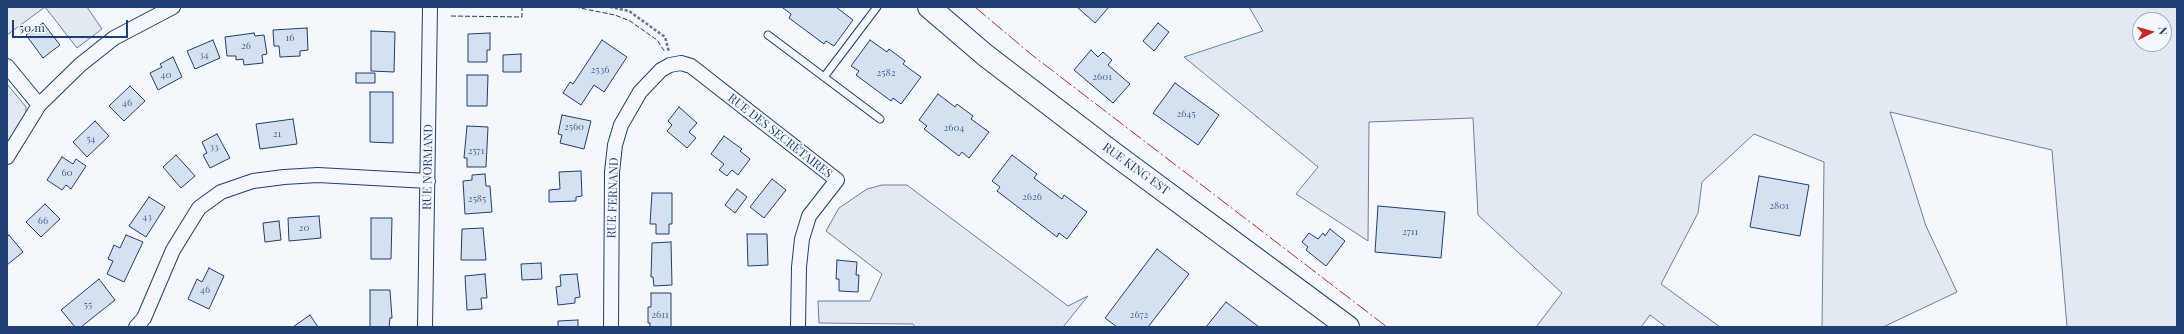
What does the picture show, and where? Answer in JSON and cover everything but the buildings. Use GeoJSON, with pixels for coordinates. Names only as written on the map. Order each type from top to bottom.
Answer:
{"type":"FeatureCollection","features":[{"type":"Feature","properties":{"kind":"main road","name":"RUE KING EST"},"geometry":{"type":"LineString","coordinates":[[928,7],[985,54],[1113,153],[1348,327]]}},
{"type":"Feature","properties":{"kind":"street"},"geometry":{"type":"LineString","coordinates":[[7,157],[39,105],[80,65],[114,38],[173,7]]}},
{"type":"Feature","properties":{"kind":"street","name":"RUE NORMAND"},"geometry":{"type":"LineString","coordinates":[[425,327],[430,7]]}},
{"type":"Feature","properties":{"kind":"street","name":"RUE DES SECRÉTAIRES"},"geometry":{"type":"LineString","coordinates":[[670,65],[681,63],[691,66],[837,180],[809,216],[802,240],[799,267],[798,327]]}},
{"type":"Feature","properties":{"kind":"street","name":"RUE FERNAND"},"geometry":{"type":"LineString","coordinates":[[610,327],[612,172],[615,145],[621,125],[640,92],[661,70],[670,65]]}},
{"type":"Feature","properties":{"kind":"street"},"geometry":{"type":"LineString","coordinates":[[7,66],[39,105]]}},
{"type":"Feature","properties":{"kind":"street"},"geometry":{"type":"LineString","coordinates":[[136,327],[144,318],[173,250],[199,208],[221,192],[253,181],[318,175],[428,181]]}},
{"type":"Feature","properties":{"kind":"lane"},"geometry":{"type":"LineString","coordinates":[[824,78],[877,7]]}},
{"type":"Feature","properties":{"kind":"lane"},"geometry":{"type":"LineString","coordinates":[[768,35],[880,119]]}},
{"type":"Feature","properties":{"kind":"path"},"geometry":{"type":"LineString","coordinates":[[610,7],[629,12],[665,37],[669,46],[670,65]]}},
{"type":"Feature","properties":{"kind":"shaded area"},"geometry":{"type":"Polygon","coordinates":[[[7,7],[45,7],[7,35],[7,7]]]}},
{"type":"Feature","properties":{"kind":"shaded area"},"geometry":{"type":"Polygon","coordinates":[[[45,7],[87,7],[102,29],[77,48],[45,7]]]}},
{"type":"Feature","properties":{"kind":"shaded area"},"geometry":{"type":"Polygon","coordinates":[[[1249,7],[2177,7],[2177,327],[2067,327],[2052,150],[1890,112],[1926,226],[1957,292],[1883,327],[1822,327],[1824,162],[1754,134],[1702,182],[1698,213],[1661,284],[1720,327],[1666,327],[1650,315],[1641,327],[1536,327],[1562,293],[1478,215],[1473,118],[1369,122],[1368,241],[1296,194],[1318,167],[1184,57],[1263,31],[1249,7]]]}},
{"type":"Feature","properties":{"kind":"shaded area"},"geometry":{"type":"Polygon","coordinates":[[[7,84],[26,107],[26,113],[7,143],[7,84]]]}},
{"type":"Feature","properties":{"kind":"shaded area"},"geometry":{"type":"Polygon","coordinates":[[[882,185],[907,185],[1068,306],[1088,296],[1063,327],[915,327],[913,324],[819,323],[818,301],[870,301],[882,274],[826,231],[839,208],[867,189],[882,185]]]}},
{"type":"Feature","properties":{"kind":"fence"},"geometry":{"type":"LineString","coordinates":[[451,16],[522,17],[522,7]]}},
{"type":"Feature","properties":{"kind":"fence"},"geometry":{"type":"LineString","coordinates":[[575,7],[615,15],[630,21],[657,40],[665,52]]}},
{"type":"Feature","properties":{"kind":"power"},"geometry":{"type":"LineString","coordinates":[[975,7],[1032,55],[1387,327]]}}]}
